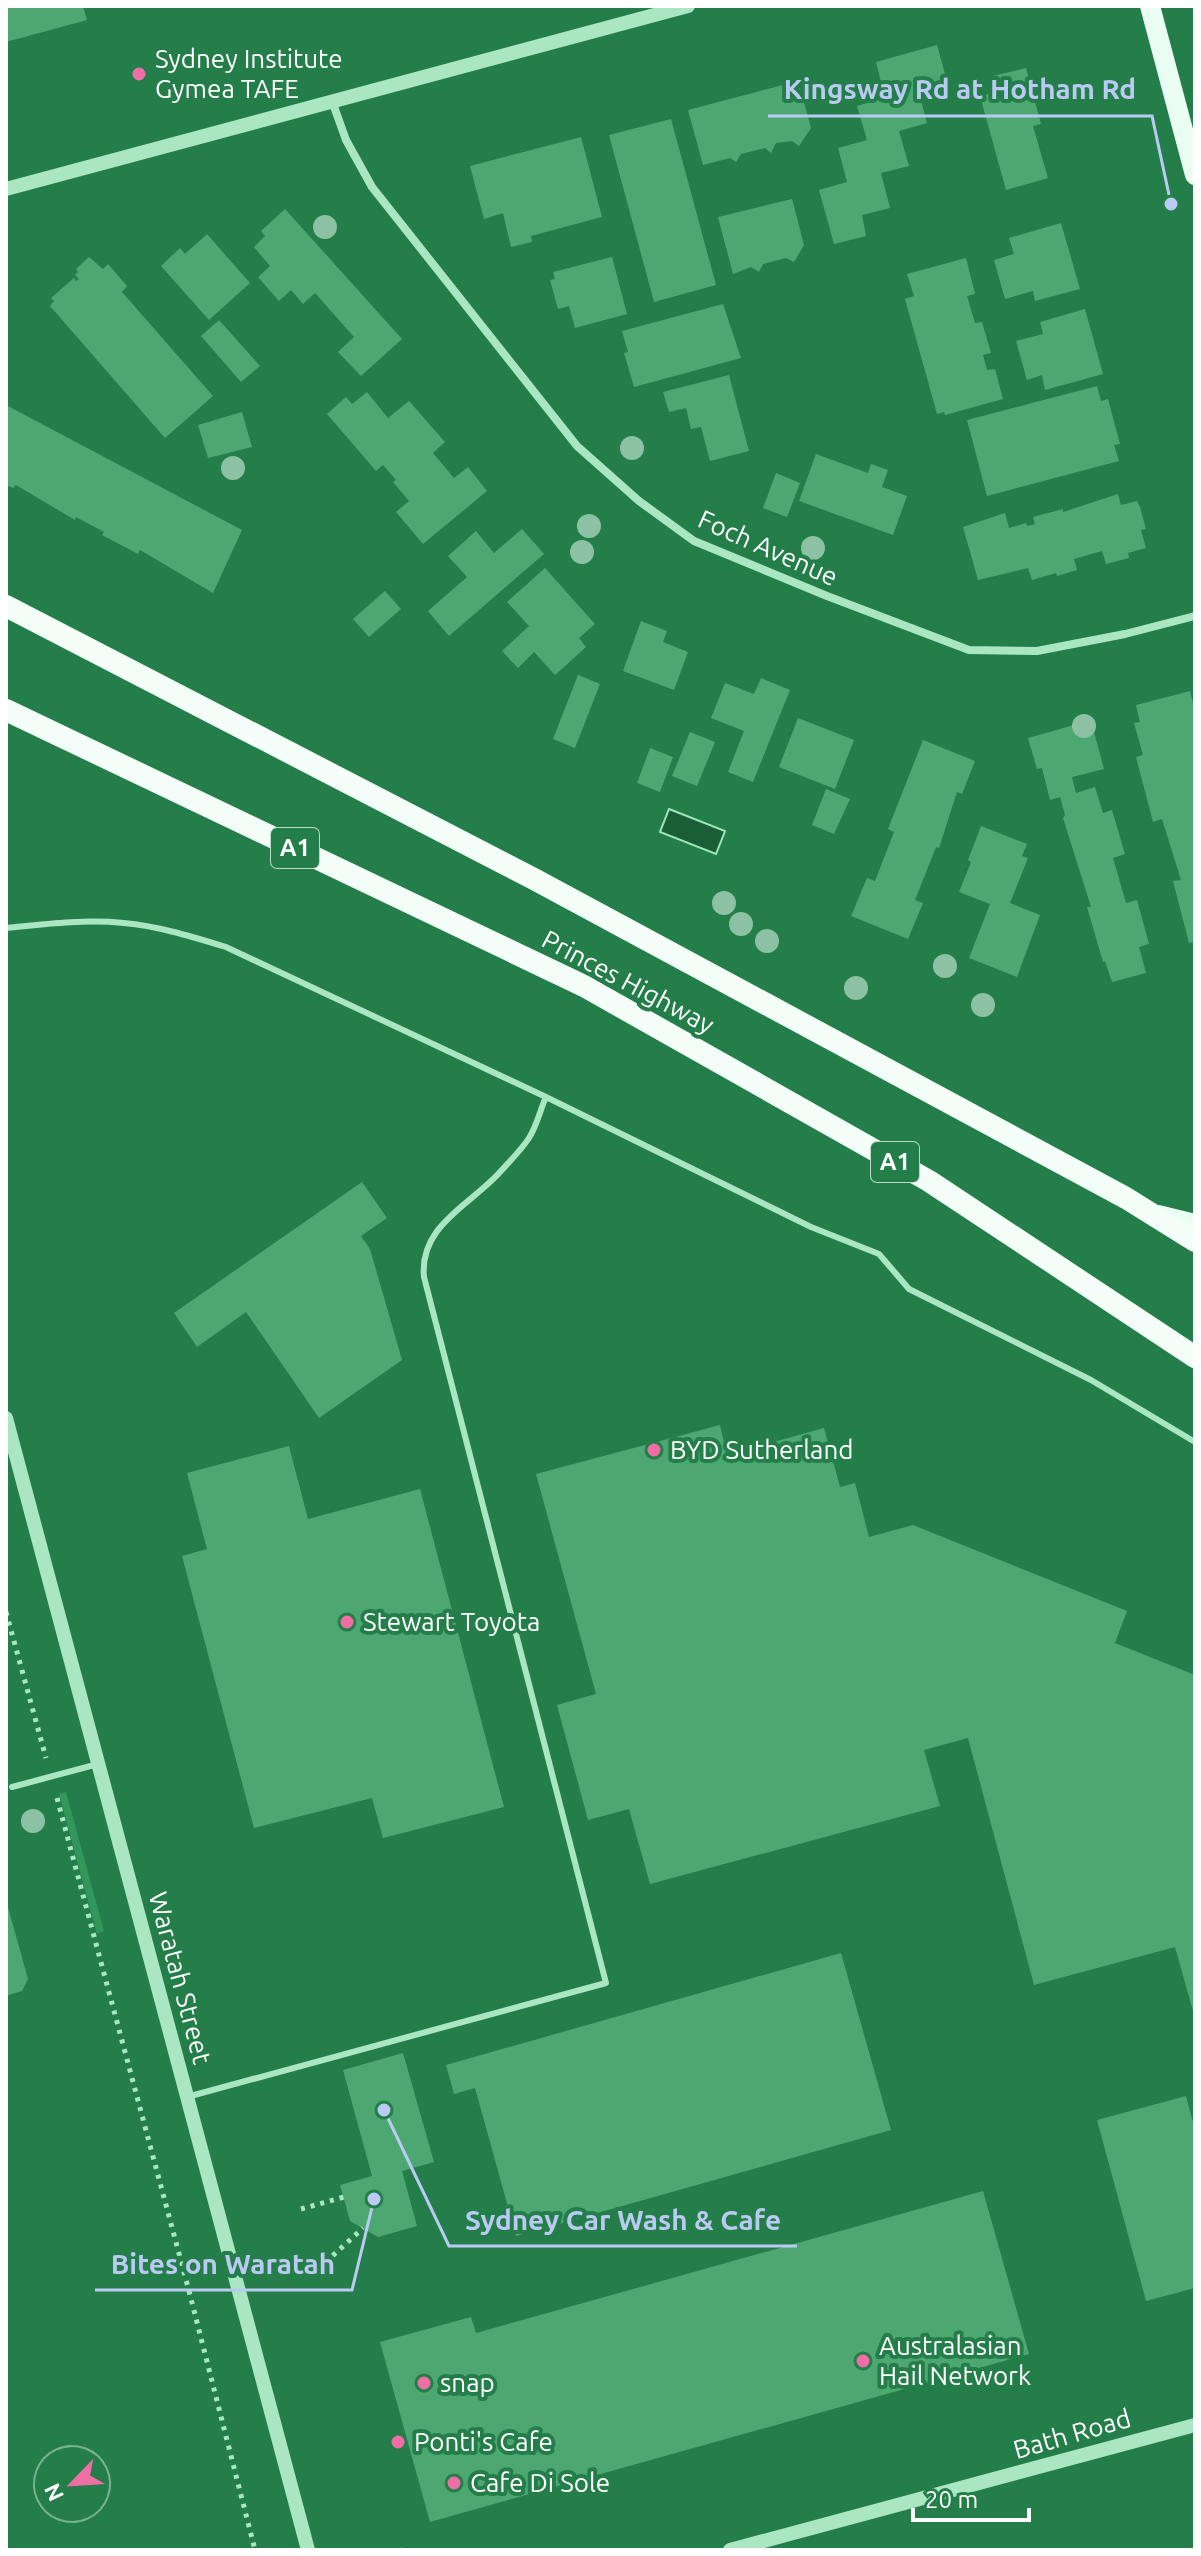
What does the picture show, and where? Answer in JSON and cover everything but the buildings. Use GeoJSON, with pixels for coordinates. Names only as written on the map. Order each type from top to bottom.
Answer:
{"type":"FeatureCollection","features":[{"type":"Feature","properties":{"kind":"highway","name":"Princes Highway"},"geometry":{"type":"LineString","coordinates":[[6,606],[534,879],[1195,1241]]}},
{"type":"Feature","properties":{"kind":"highway","name":"Princes Highway"},"geometry":{"type":"LineString","coordinates":[[6,710],[584,986],[929,1181],[1195,1357]]}},
{"type":"Feature","properties":{"kind":"main road"},"geometry":{"type":"LineString","coordinates":[[1150,6],[1195,175]]}},
{"type":"Feature","properties":{"kind":"main road"},"geometry":{"type":"LineString","coordinates":[[1147,1212],[1195,1224]]}},
{"type":"Feature","properties":{"kind":"street"},"geometry":{"type":"LineString","coordinates":[[6,189],[688,6]]}},
{"type":"Feature","properties":{"kind":"street","name":"Foch Avenue"},"geometry":{"type":"LineString","coordinates":[[332,101],[346,140],[372,187],[577,446],[639,501],[694,541],[969,650],[1037,651],[1125,634],[1195,616]]}},
{"type":"Feature","properties":{"kind":"street","name":"Waratah Street"},"geometry":{"type":"LineString","coordinates":[[6,1418],[8,1435],[308,2550]]}},
{"type":"Feature","properties":{"kind":"street","name":"Bath Road"},"geometry":{"type":"LineString","coordinates":[[730,2550],[1195,2425]]}},
{"type":"Feature","properties":{"kind":"lane"},"geometry":{"type":"LineString","coordinates":[[6,928],[72,921],[125,923],[176,932],[226,947],[546,1097],[811,1227],[879,1254],[909,1289],[1091,1380],[1195,1442]]}},
{"type":"Feature","properties":{"kind":"lane"},"geometry":{"type":"LineString","coordinates":[[187,2097],[606,1983],[423,1264],[430,1241],[443,1222],[498,1174],[530,1137],[546,1097]]}},
{"type":"Feature","properties":{"kind":"lane"},"geometry":{"type":"LineString","coordinates":[[12,1787],[98,1764]]}},
{"type":"Feature","properties":{"kind":"path"},"geometry":{"type":"LineString","coordinates":[[6,1612],[157,2170],[255,2550]]}},
{"type":"Feature","properties":{"kind":"path"},"geometry":{"type":"LineString","coordinates":[[301,2209],[344,2197]]}},
{"type":"Feature","properties":{"kind":"path"},"geometry":{"type":"LineString","coordinates":[[318,2269],[363,2228]]}},
{"type":"Feature","properties":{"kind":"shaded area"},"geometry":{"type":"Polygon","coordinates":[[[669,809],[725,831],[716,854],[660,832],[669,809]]]}},
{"type":"Feature","properties":{"kind":"shaded area"},"geometry":{"type":"Polygon","coordinates":[[[66,1792],[104,1931],[97,1934],[59,1794],[66,1792]]]}},
{"type":"Feature","properties":{"kind":"place","name":"Sydney Institute Gymea TAFE"},"geometry":{"type":"Point","coordinates":[139,74]}},
{"type":"Feature","properties":{"kind":"place","name":"Kingsway Rd at Hotham Rd"},"geometry":{"type":"Point","coordinates":[1171,204]}},
{"type":"Feature","properties":{"kind":"place","name":"BYD Sutherland"},"geometry":{"type":"Point","coordinates":[654,1450]}},
{"type":"Feature","properties":{"kind":"place","name":"Stewart Toyota"},"geometry":{"type":"Point","coordinates":[347,1622]}},
{"type":"Feature","properties":{"kind":"place","name":"Sydney Car Wash & Cafe"},"geometry":{"type":"Point","coordinates":[384,2110]}},
{"type":"Feature","properties":{"kind":"place","name":"Bites on Waratah"},"geometry":{"type":"Point","coordinates":[374,2199]}},
{"type":"Feature","properties":{"kind":"place","name":"Australasian Hail Network"},"geometry":{"type":"Point","coordinates":[863,2361]}},
{"type":"Feature","properties":{"kind":"place","name":"snap"},"geometry":{"type":"Point","coordinates":[424,2383]}},
{"type":"Feature","properties":{"kind":"place","name":"Ponti's Cafe"},"geometry":{"type":"Point","coordinates":[398,2442]}},
{"type":"Feature","properties":{"kind":"place","name":"Cafe Di Sole"},"geometry":{"type":"Point","coordinates":[454,2483]}}]}
